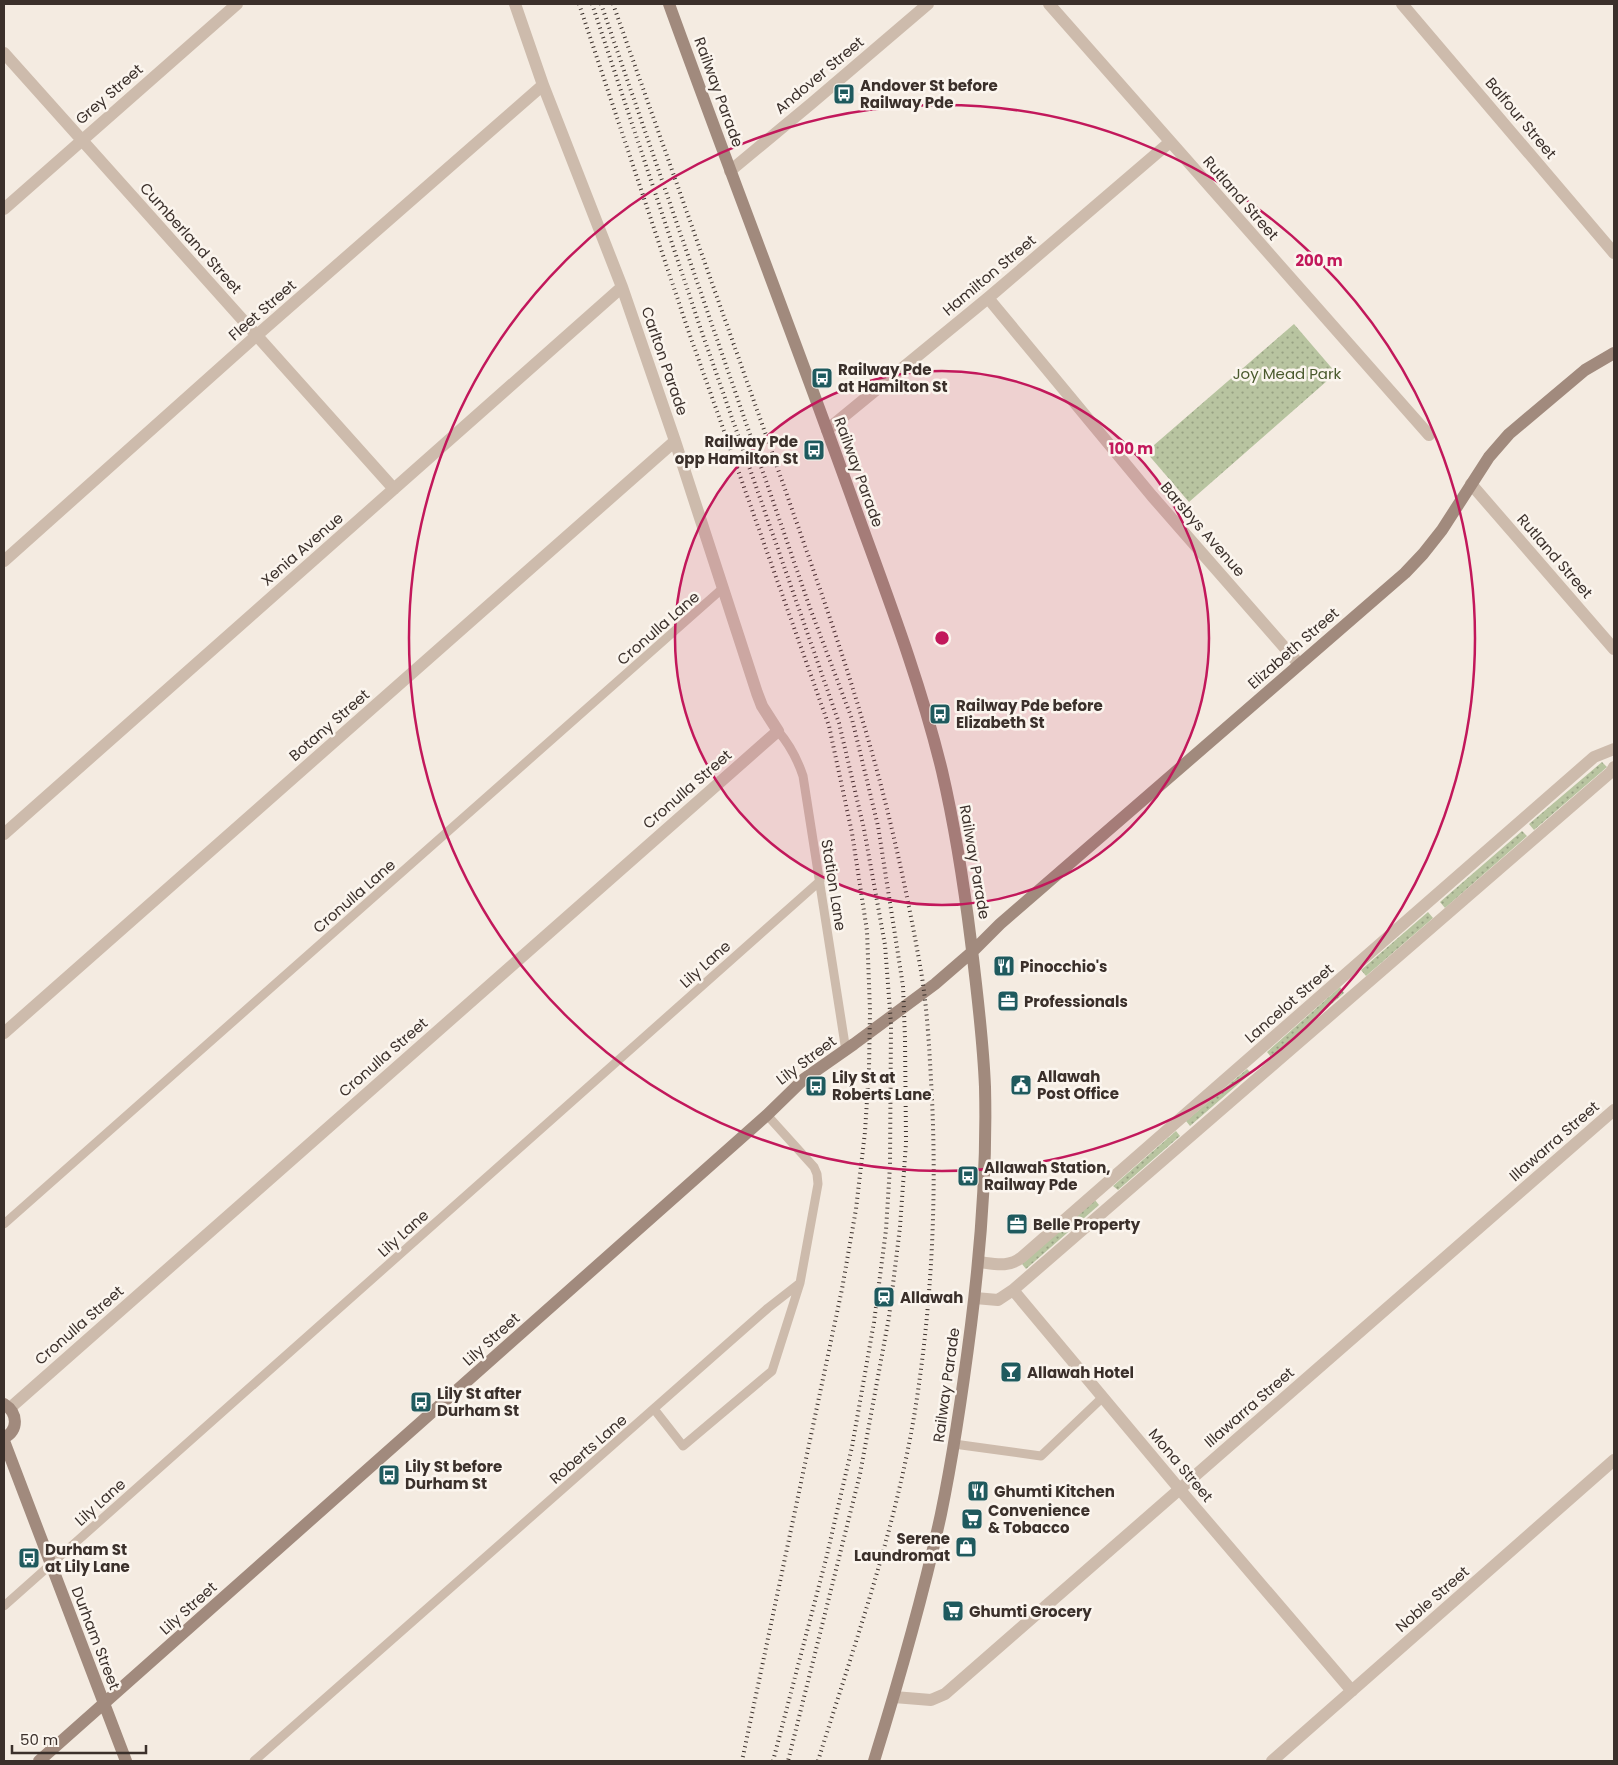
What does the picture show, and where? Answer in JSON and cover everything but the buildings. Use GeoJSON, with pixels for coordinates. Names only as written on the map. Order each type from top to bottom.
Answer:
{"type":"FeatureCollection","features":[{"type":"Feature","properties":{"kind":"main road","name":"Railway Parade"},"geometry":{"type":"LineString","coordinates":[[670,4],[907,652],[942,772],[954,832],[981,1021],[985,1090],[985,1156],[979,1262],[954,1444],[940,1516],[894,1697],[874,1761]]}},
{"type":"Feature","properties":{"kind":"main road","name":"Elizabeth Street"},"geometry":{"type":"LineString","coordinates":[[972,952],[1000,924],[1405,573],[1442,530],[1489,457],[1520,423],[1585,370],[1614,353]]}},
{"type":"Feature","properties":{"kind":"main road","name":"Lily Street"},"geometry":{"type":"LineString","coordinates":[[40,1761],[767,1115],[804,1079],[935,984],[972,952]]}},
{"type":"Feature","properties":{"kind":"main road"},"geometry":{"type":"LineString","coordinates":[[4,1440],[15,1425],[15,1419],[7,1406]]}},
{"type":"Feature","properties":{"kind":"main road","name":"Durham Street"},"geometry":{"type":"LineString","coordinates":[[4,1440],[126,1761]]}},
{"type":"Feature","properties":{"kind":"street","name":"Grey Street"},"geometry":{"type":"LineString","coordinates":[[4,209],[237,4]]}},
{"type":"Feature","properties":{"kind":"street","name":"Carlton Parade"},"geometry":{"type":"LineString","coordinates":[[515,4],[543,85],[622,287],[762,706],[778,731]]}},
{"type":"Feature","properties":{"kind":"street","name":"Andover Street"},"geometry":{"type":"LineString","coordinates":[[730,171],[928,4]]}},
{"type":"Feature","properties":{"kind":"street","name":"Rutland Street"},"geometry":{"type":"LineString","coordinates":[[1050,4],[1429,435]]}},
{"type":"Feature","properties":{"kind":"street","name":"Balfour Street"},"geometry":{"type":"LineString","coordinates":[[1402,4],[1614,253]]}},
{"type":"Feature","properties":{"kind":"street","name":"Cumberland Street"},"geometry":{"type":"LineString","coordinates":[[4,53],[394,489]]}},
{"type":"Feature","properties":{"kind":"street","name":"Fleet Street"},"geometry":{"type":"LineString","coordinates":[[4,561],[256,336],[543,85]]}},
{"type":"Feature","properties":{"kind":"street","name":"Hamilton Street"},"geometry":{"type":"LineString","coordinates":[[827,430],[988,298],[1170,142]]}},
{"type":"Feature","properties":{"kind":"street","name":"Xenia Avenue"},"geometry":{"type":"LineString","coordinates":[[4,834],[622,287]]}},
{"type":"Feature","properties":{"kind":"street","name":"Barsbys Avenue"},"geometry":{"type":"LineString","coordinates":[[988,298],[1152,496],[1299,664]]}},
{"type":"Feature","properties":{"kind":"street","name":"Botany Street"},"geometry":{"type":"LineString","coordinates":[[4,1033],[675,441]]}},
{"type":"Feature","properties":{"kind":"street","name":"Rutland Street"},"geometry":{"type":"LineString","coordinates":[[1471,484],[1614,649]]}},
{"type":"Feature","properties":{"kind":"street","name":"Cronulla Street"},"geometry":{"type":"LineString","coordinates":[[7,1406],[778,731]]}},
{"type":"Feature","properties":{"kind":"street","name":"Lancelot Street"},"geometry":{"type":"LineString","coordinates":[[1008,1265],[1022,1258],[1594,756],[1614,748]]}},
{"type":"Feature","properties":{"kind":"street"},"geometry":{"type":"LineString","coordinates":[[975,1298],[998,1300],[1013,1290],[1604,779],[1614,767]]}},
{"type":"Feature","properties":{"kind":"street","name":"Illawarra Street"},"geometry":{"type":"LineString","coordinates":[[894,1697],[931,1700],[945,1694],[1614,1110]]}},
{"type":"Feature","properties":{"kind":"street"},"geometry":{"type":"LineString","coordinates":[[979,1262],[1008,1265],[1014,1277],[1013,1290]]}},
{"type":"Feature","properties":{"kind":"street","name":"Mona Street"},"geometry":{"type":"LineString","coordinates":[[1013,1290],[1352,1691]]}},
{"type":"Feature","properties":{"kind":"street","name":"Noble Street"},"geometry":{"type":"LineString","coordinates":[[1272,1761],[1614,1460]]}},
{"type":"Feature","properties":{"kind":"lane","name":"Cronulla Lane"},"geometry":{"type":"LineString","coordinates":[[4,1224],[723,588]]}},
{"type":"Feature","properties":{"kind":"lane","name":"Station Lane"},"geometry":{"type":"LineString","coordinates":[[778,731],[789,743],[798,760],[803,776],[850,1047]]}},
{"type":"Feature","properties":{"kind":"lane","name":"Lily Lane"},"geometry":{"type":"LineString","coordinates":[[4,1606],[820,881]]}},
{"type":"Feature","properties":{"kind":"lane"},"geometry":{"type":"LineString","coordinates":[[654,1409],[683,1446],[772,1371],[800,1283],[817,1193],[817,1174],[808,1160],[767,1115]]}},
{"type":"Feature","properties":{"kind":"lane","name":"Roberts Lane"},"geometry":{"type":"LineString","coordinates":[[254,1761],[768,1308],[800,1283]]}},
{"type":"Feature","properties":{"kind":"lane"},"geometry":{"type":"LineString","coordinates":[[954,1444],[1041,1456],[1103,1397]]}},
{"type":"Feature","properties":{"kind":"green space","name":"Joy Mead Park"},"geometry":{"type":"Polygon","coordinates":[[[1294,324],[1336,373],[1189,502],[1146,452],[1294,324]]]}},
{"type":"Feature","properties":{"kind":"green space"},"geometry":{"type":"Polygon","coordinates":[[[1602,762],[1607,767],[1534,830],[1529,824],[1602,762]]]}},
{"type":"Feature","properties":{"kind":"green space"},"geometry":{"type":"Polygon","coordinates":[[[1522,831],[1527,836],[1445,908],[1440,902],[1522,831]]]}},
{"type":"Feature","properties":{"kind":"green space"},"geometry":{"type":"Polygon","coordinates":[[[1428,912],[1433,918],[1366,976],[1361,970],[1428,912]]]}},
{"type":"Feature","properties":{"kind":"green space"},"geometry":{"type":"Polygon","coordinates":[[[1340,987],[1344,993],[1271,1057],[1267,1052],[1340,987]]]}},
{"type":"Feature","properties":{"kind":"green space"},"geometry":{"type":"Polygon","coordinates":[[[1247,1069],[1251,1073],[1190,1126],[1186,1121],[1247,1069]]]}},
{"type":"Feature","properties":{"kind":"green space"},"geometry":{"type":"Polygon","coordinates":[[[1176,1131],[1180,1136],[1118,1190],[1113,1186],[1176,1131]]]}},
{"type":"Feature","properties":{"kind":"green space"},"geometry":{"type":"Polygon","coordinates":[[[1095,1200],[1099,1205],[1026,1269],[1022,1264],[1095,1200]]]}},
{"type":"Feature","properties":{"kind":"railway"},"geometry":{"type":"LineString","coordinates":[[579,4],[687,327],[829,726],[852,833],[867,931],[870,1011],[869,1068],[865,1132],[856,1209],[842,1289],[742,1761]]}},
{"type":"Feature","properties":{"kind":"railway"},"geometry":{"type":"LineString","coordinates":[[592,4],[699,324],[839,723],[864,829],[885,945],[891,1024],[890,1166],[886,1230],[874,1322],[852,1447],[826,1559],[773,1761]]}},
{"type":"Feature","properties":{"kind":"railway"},"geometry":{"type":"LineString","coordinates":[[601,4],[810,608],[852,719],[878,826],[903,986],[906,1143],[900,1227],[889,1317],[860,1474],[788,1761]]}},
{"type":"Feature","properties":{"kind":"railway"},"geometry":{"type":"LineString","coordinates":[[613,4],[829,614],[850,679],[895,841],[925,998],[929,1039],[934,1158],[930,1274],[918,1391],[910,1438],[888,1532],[862,1624],[818,1761]]}},
{"type":"Feature","properties":{"kind":"place","name":"Andover St before Railway Pde"},"geometry":{"type":"Point","coordinates":[844,94]}},
{"type":"Feature","properties":{"kind":"place","name":"Railway Pde at Hamilton St"},"geometry":{"type":"Point","coordinates":[822,378]}},
{"type":"Feature","properties":{"kind":"place","name":"Railway Pde opp Hamilton St"},"geometry":{"type":"Point","coordinates":[814,450]}},
{"type":"Feature","properties":{"kind":"place","name":"Railway Pde before Elizabeth St"},"geometry":{"type":"Point","coordinates":[940,714]}},
{"type":"Feature","properties":{"kind":"place","name":"Pinocchio's"},"geometry":{"type":"Point","coordinates":[1004,966]}},
{"type":"Feature","properties":{"kind":"place","name":"Professionals"},"geometry":{"type":"Point","coordinates":[1008,1001]}},
{"type":"Feature","properties":{"kind":"place","name":"Allawah Post Office"},"geometry":{"type":"Point","coordinates":[1021,1085]}},
{"type":"Feature","properties":{"kind":"place","name":"Lily St at Roberts Lane"},"geometry":{"type":"Point","coordinates":[816,1086]}},
{"type":"Feature","properties":{"kind":"place","name":"Allawah Station, Railway Pde"},"geometry":{"type":"Point","coordinates":[968,1176]}},
{"type":"Feature","properties":{"kind":"place","name":"Belle Property"},"geometry":{"type":"Point","coordinates":[1017,1224]}},
{"type":"Feature","properties":{"kind":"place","name":"Allawah"},"geometry":{"type":"Point","coordinates":[884,1297]}},
{"type":"Feature","properties":{"kind":"place","name":"Allawah Hotel"},"geometry":{"type":"Point","coordinates":[1011,1372]}},
{"type":"Feature","properties":{"kind":"place","name":"Lily St after Durham St"},"geometry":{"type":"Point","coordinates":[421,1402]}},
{"type":"Feature","properties":{"kind":"place","name":"Lily St before Durham St"},"geometry":{"type":"Point","coordinates":[389,1475]}},
{"type":"Feature","properties":{"kind":"place","name":"Ghumti Kitchen"},"geometry":{"type":"Point","coordinates":[978,1491]}},
{"type":"Feature","properties":{"kind":"place","name":"Convenience & Tobacco"},"geometry":{"type":"Point","coordinates":[972,1519]}},
{"type":"Feature","properties":{"kind":"place","name":"Serene Laundromat"},"geometry":{"type":"Point","coordinates":[966,1547]}},
{"type":"Feature","properties":{"kind":"place","name":"Durham St at Lily Lane"},"geometry":{"type":"Point","coordinates":[29,1558]}},
{"type":"Feature","properties":{"kind":"place","name":"Ghumti Grocery"},"geometry":{"type":"Point","coordinates":[953,1611]}}]}
